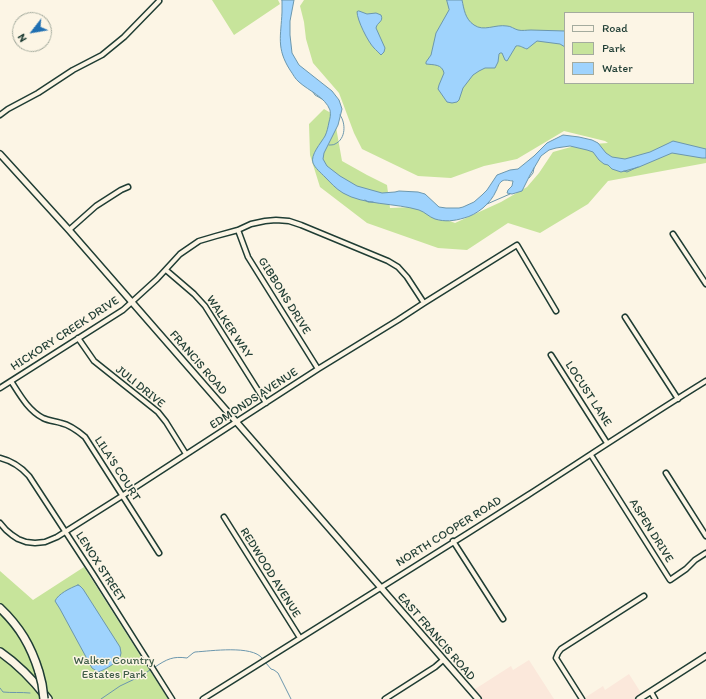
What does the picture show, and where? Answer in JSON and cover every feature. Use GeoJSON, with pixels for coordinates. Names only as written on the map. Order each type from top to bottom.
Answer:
{"type":"FeatureCollection","features":[{"type":"Feature","properties":{"kind":"highway"},"geometry":{"type":"LineString","coordinates":[[0,608],[15,624],[29,645],[39,672],[44,699]]}},
{"type":"Feature","properties":{"kind":"highway"},"geometry":{"type":"LineString","coordinates":[[0,652],[16,664],[48,699]]}},
{"type":"Feature","properties":{"kind":"street"},"geometry":{"type":"LineString","coordinates":[[0,115],[74,70],[102,55],[124,37],[159,1]]}},
{"type":"Feature","properties":{"kind":"street","name":"FRANCIS ROAD"},"geometry":{"type":"LineString","coordinates":[[0,154],[69,230],[380,588]]}},
{"type":"Feature","properties":{"kind":"street"},"geometry":{"type":"LineString","coordinates":[[69,230],[96,206],[128,187]]}},
{"type":"Feature","properties":{"kind":"street","name":"HICKORY CREEK DRIVE"},"geometry":{"type":"LineString","coordinates":[[0,388],[123,310],[166,270],[180,254],[199,241],[265,221],[276,220],[301,225],[388,260],[407,277],[424,302]]}},
{"type":"Feature","properties":{"kind":"street","name":"GIBBONS DRIVE"},"geometry":{"type":"LineString","coordinates":[[238,230],[248,257],[318,369]]}},
{"type":"Feature","properties":{"kind":"street"},"geometry":{"type":"LineString","coordinates":[[673,234],[706,284]]}},
{"type":"Feature","properties":{"kind":"street","name":"EDMONDS AVENUE"},"geometry":{"type":"LineString","coordinates":[[0,523],[6,530],[18,539],[30,542],[50,540],[65,532],[318,369],[517,245],[556,311]]}},
{"type":"Feature","properties":{"kind":"street","name":"WALKER WAY"},"geometry":{"type":"LineString","coordinates":[[166,270],[194,294],[204,306],[266,403]]}},
{"type":"Feature","properties":{"kind":"street"},"geometry":{"type":"LineString","coordinates":[[625,317],[678,399]]}},
{"type":"Feature","properties":{"kind":"street","name":"JULI DRIVE"},"geometry":{"type":"LineString","coordinates":[[78,338],[94,361],[158,412],[186,454]]}},
{"type":"Feature","properties":{"kind":"street","name":"LOCUST LANE"},"geometry":{"type":"LineString","coordinates":[[551,355],[608,443]]}},
{"type":"Feature","properties":{"kind":"street","name":"LILA'S COURT"},"geometry":{"type":"LineString","coordinates":[[12,381],[26,404],[35,413],[45,419],[63,423],[81,433],[159,553]]}},
{"type":"Feature","properties":{"kind":"street","name":"NORTH COOPER ROAD"},"geometry":{"type":"LineString","coordinates":[[203,699],[706,381]]}},
{"type":"Feature","properties":{"kind":"street","name":"ASPEN DRIVE"},"geometry":{"type":"LineString","coordinates":[[591,455],[670,580],[706,553]]}},
{"type":"Feature","properties":{"kind":"street","name":"LENOX STREET"},"geometry":{"type":"LineString","coordinates":[[0,458],[14,463],[26,472],[172,699]]}},
{"type":"Feature","properties":{"kind":"street"},"geometry":{"type":"LineString","coordinates":[[666,473],[706,536]]}},
{"type":"Feature","properties":{"kind":"street","name":"REDWOOD AVENUE"},"geometry":{"type":"LineString","coordinates":[[224,517],[300,638]]}},
{"type":"Feature","properties":{"kind":"street"},"geometry":{"type":"LineString","coordinates":[[453,541],[503,619]]}},
{"type":"Feature","properties":{"kind":"street","name":"EAST FRANCIS ROAD"},"geometry":{"type":"LineString","coordinates":[[380,588],[478,699]]}},
{"type":"Feature","properties":{"kind":"street"},"geometry":{"type":"LineString","coordinates":[[582,699],[556,658],[558,653],[561,649],[644,596]]}},
{"type":"Feature","properties":{"kind":"street"},"geometry":{"type":"LineString","coordinates":[[639,699],[706,656]]}},
{"type":"Feature","properties":{"kind":"street"},"geometry":{"type":"LineString","coordinates":[[384,699],[436,667],[443,660]]}},
{"type":"Feature","properties":{"kind":"street"},"geometry":{"type":"LineString","coordinates":[[650,692],[655,699]]}},
{"type":"Feature","properties":{"kind":"shaded area"},"geometry":{"type":"Polygon","coordinates":[[[529,660],[554,699],[479,699],[472,691],[511,666],[513,670],[529,660]]]}},
{"type":"Feature","properties":{"kind":"shaded area"},"geometry":{"type":"Polygon","coordinates":[[[629,674],[643,696],[638,699],[583,699],[603,686],[605,690],[629,674]]]}},
{"type":"Feature","properties":{"kind":"green space"},"geometry":{"type":"Polygon","coordinates":[[[212,0],[278,0],[280,4],[234,35],[212,0]]]}},
{"type":"Feature","properties":{"kind":"green space"},"geometry":{"type":"Polygon","coordinates":[[[304,0],[706,0],[706,163],[608,181],[588,204],[540,233],[508,223],[467,250],[438,248],[367,223],[320,187],[310,155],[309,124],[324,109],[336,116],[336,127],[342,161],[387,185],[390,208],[413,207],[455,223],[501,202],[527,187],[539,173],[553,152],[578,145],[608,143],[564,131],[517,159],[484,166],[451,178],[418,176],[362,149],[354,133],[339,93],[313,63],[306,39],[300,6],[304,0]]]}},
{"type":"Feature","properties":{"kind":"green space","name":"Walker Country Estates Park"},"geometry":{"type":"Polygon","coordinates":[[[84,567],[168,699],[0,699],[0,571],[33,600],[84,567]]]}},
{"type":"Feature","properties":{"kind":"water"},"geometry":{"type":"Polygon","coordinates":[[[282,0],[294,0],[290,21],[292,53],[299,65],[332,91],[339,100],[342,109],[338,125],[324,153],[323,159],[327,166],[357,186],[382,193],[399,191],[418,192],[425,194],[439,207],[459,208],[474,202],[487,190],[497,175],[510,170],[518,169],[547,143],[563,135],[592,140],[598,143],[606,153],[612,157],[625,159],[650,152],[673,141],[706,149],[706,158],[672,153],[639,167],[621,172],[604,164],[593,152],[570,146],[556,148],[549,150],[541,156],[522,191],[512,194],[507,193],[512,186],[513,181],[503,180],[491,200],[483,208],[469,216],[446,221],[433,218],[419,210],[370,202],[351,197],[336,187],[315,167],[313,163],[312,160],[314,153],[327,131],[330,110],[328,105],[321,98],[295,78],[286,62],[280,42],[282,0]]]}},
{"type":"Feature","properties":{"kind":"water"},"geometry":{"type":"Polygon","coordinates":[[[447,0],[462,0],[467,17],[471,23],[478,27],[486,28],[510,26],[517,30],[564,31],[564,46],[560,44],[537,41],[527,49],[516,46],[507,61],[502,53],[500,53],[495,68],[485,68],[473,75],[463,88],[459,100],[452,103],[447,102],[438,89],[444,73],[443,70],[440,66],[426,64],[426,62],[431,55],[436,33],[449,10],[447,0]]]}},
{"type":"Feature","properties":{"kind":"water"},"geometry":{"type":"Polygon","coordinates":[[[359,11],[367,14],[376,13],[382,17],[376,28],[385,48],[381,55],[363,31],[357,16],[357,12],[359,11]]]}},
{"type":"Feature","properties":{"kind":"water"},"geometry":{"type":"Polygon","coordinates":[[[78,585],[83,589],[120,647],[121,653],[116,662],[98,672],[92,668],[55,601],[61,594],[78,585]]]}},
{"type":"Feature","properties":{"kind":"waterway"},"geometry":{"type":"LineString","coordinates":[[313,92],[322,99]]}},
{"type":"Feature","properties":{"kind":"waterway"},"geometry":{"type":"LineString","coordinates":[[329,145],[339,142],[343,135],[344,126],[340,115]]}},
{"type":"Feature","properties":{"kind":"waterway"},"geometry":{"type":"LineString","coordinates":[[624,171],[627,172],[638,167]]}},
{"type":"Feature","properties":{"kind":"waterway"},"geometry":{"type":"LineString","coordinates":[[529,178],[533,173],[534,168]]}},
{"type":"Feature","properties":{"kind":"waterway"},"geometry":{"type":"LineString","coordinates":[[487,204],[510,194]]}},
{"type":"Feature","properties":{"kind":"waterway"},"geometry":{"type":"LineString","coordinates":[[365,200],[368,202],[373,202]]}},
{"type":"Feature","properties":{"kind":"waterway"},"geometry":{"type":"LineString","coordinates":[[155,667],[170,659],[178,657],[187,658],[195,652],[241,650],[250,651],[262,658]]}},
{"type":"Feature","properties":{"kind":"waterway"},"geometry":{"type":"LineString","coordinates":[[266,663],[271,669],[278,673],[291,699]]}},
{"type":"Feature","properties":{"kind":"waterway"},"geometry":{"type":"LineString","coordinates":[[101,699],[120,686],[150,670]]}},
{"type":"Feature","properties":{"kind":"waterway"},"geometry":{"type":"LineString","coordinates":[[0,688],[3,692],[30,693]]}}]}
